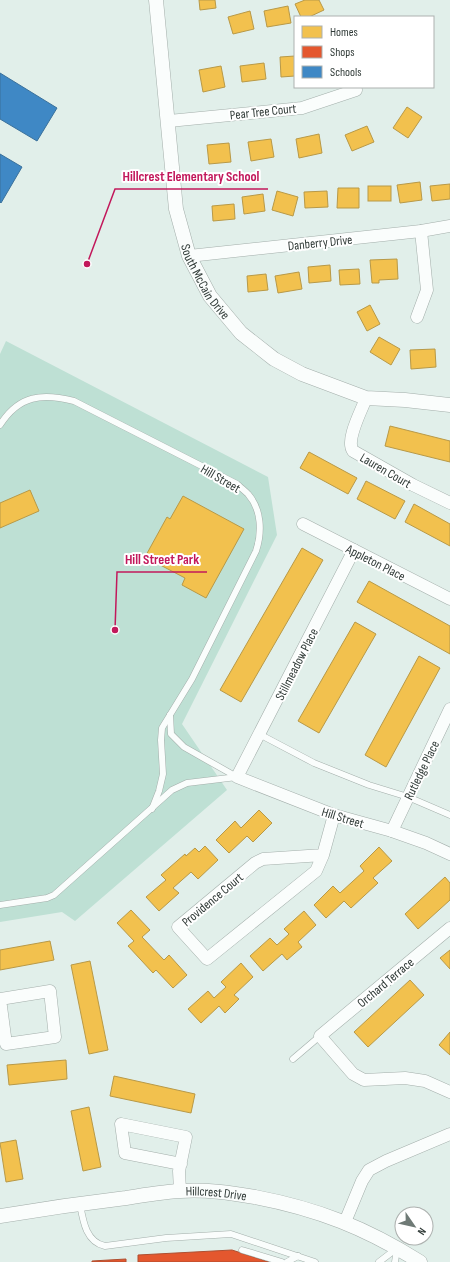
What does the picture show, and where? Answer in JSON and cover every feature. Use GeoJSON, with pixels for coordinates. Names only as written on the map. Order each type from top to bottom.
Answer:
{"type":"FeatureCollection","features":[{"type":"Feature","properties":{"kind":"street","name":"South McCain Drive"},"geometry":{"type":"LineString","coordinates":[[156,0],[169,120],[176,209],[190,256],[210,296],[241,333],[274,359],[302,374],[366,398],[405,400],[450,406]]}},
{"type":"Feature","properties":{"kind":"street","name":"Pear Tree Court"},"geometry":{"type":"LineString","coordinates":[[169,120],[302,108],[356,90]]}},
{"type":"Feature","properties":{"kind":"street","name":"Danberry Drive"},"geometry":{"type":"LineString","coordinates":[[190,256],[421,231],[450,226]]}},
{"type":"Feature","properties":{"kind":"street"},"geometry":{"type":"LineString","coordinates":[[418,317],[428,290],[421,231]]}},
{"type":"Feature","properties":{"kind":"street","name":"Lauren Court"},"geometry":{"type":"LineString","coordinates":[[366,398],[350,438],[350,448],[413,485],[450,503]]}},
{"type":"Feature","properties":{"kind":"street","name":"Appleton Place"},"geometry":{"type":"LineString","coordinates":[[303,524],[450,599]]}},
{"type":"Feature","properties":{"kind":"street","name":"Stillmeadow Place"},"geometry":{"type":"LineString","coordinates":[[237,777],[354,550]]}},
{"type":"Feature","properties":{"kind":"street","name":"Rutledge Place"},"geometry":{"type":"LineString","coordinates":[[392,831],[450,709]]}},
{"type":"Feature","properties":{"kind":"street","name":"Hill Street"},"geometry":{"type":"LineString","coordinates":[[237,777],[334,815],[392,831],[426,843],[450,854]]}},
{"type":"Feature","properties":{"kind":"street","name":"Providence Court"},"geometry":{"type":"LineString","coordinates":[[323,855],[263,859],[255,863],[178,927],[207,959],[316,870],[323,855],[334,815]]}},
{"type":"Feature","properties":{"kind":"street","name":"Orchard Terrace"},"geometry":{"type":"LineString","coordinates":[[320,1036],[450,928]]}},
{"type":"Feature","properties":{"kind":"street"},"geometry":{"type":"LineString","coordinates":[[50,991],[55,1037],[6,1044],[1,1026],[0,999],[50,991]]}},
{"type":"Feature","properties":{"kind":"street"},"geometry":{"type":"LineString","coordinates":[[320,1036],[353,1074],[364,1080],[404,1078],[426,1081],[450,1092]]}},
{"type":"Feature","properties":{"kind":"street"},"geometry":{"type":"LineString","coordinates":[[180,1190],[180,1171],[186,1137],[121,1124],[125,1153],[181,1164]]}},
{"type":"Feature","properties":{"kind":"street"},"geometry":{"type":"LineString","coordinates":[[345,1222],[362,1181],[369,1170],[386,1161],[450,1134]]}},
{"type":"Feature","properties":{"kind":"street","name":"Hillcrest Drive"},"geometry":{"type":"LineString","coordinates":[[0,1216],[180,1190],[237,1194],[279,1201],[310,1209],[345,1222],[398,1248],[420,1262]]}},
{"type":"Feature","properties":{"kind":"lane","name":"Hill Street"},"geometry":{"type":"LineString","coordinates":[[0,425],[5,417],[14,408],[26,400],[42,396],[74,401],[237,484],[249,495],[256,509],[260,525],[260,538],[256,552],[192,679],[162,728],[161,740],[163,774],[159,791],[152,809]]}},
{"type":"Feature","properties":{"kind":"lane","name":"Hill Street"},"geometry":{"type":"LineString","coordinates":[[170,714],[171,734],[184,747],[237,777]]}},
{"type":"Feature","properties":{"kind":"lane"},"geometry":{"type":"LineString","coordinates":[[260,734],[314,763],[408,797],[450,815]]}},
{"type":"Feature","properties":{"kind":"lane","name":"Hill Street"},"geometry":{"type":"LineString","coordinates":[[0,905],[47,898],[54,895],[172,790],[187,783],[237,777]]}},
{"type":"Feature","properties":{"kind":"lane"},"geometry":{"type":"LineString","coordinates":[[293,1059],[320,1036]]}},
{"type":"Feature","properties":{"kind":"lane"},"geometry":{"type":"LineString","coordinates":[[80,1204],[86,1230],[93,1240],[98,1244],[105,1246],[166,1238],[231,1234],[315,1262]]}},
{"type":"Feature","properties":{"kind":"lane"},"geometry":{"type":"LineString","coordinates":[[379,1262],[398,1248]]}},
{"type":"Feature","properties":{"kind":"lane"},"geometry":{"type":"LineString","coordinates":[[395,1262],[398,1248]]}},
{"type":"Feature","properties":{"kind":"lane"},"geometry":{"type":"LineString","coordinates":[[242,1250],[282,1262]]}},
{"type":"Feature","properties":{"kind":"lane"},"geometry":{"type":"LineString","coordinates":[[286,1262],[298,1256]]}},
{"type":"Feature","properties":{"kind":"green space"},"geometry":{"type":"Polygon","coordinates":[[[6,341],[268,477],[277,535],[182,724],[227,790],[75,921],[62,912],[0,922],[0,354],[6,341]]]}},
{"type":"Feature","properties":{"kind":"building: Homes"},"geometry":{"type":"Polygon","coordinates":[[[199,0],[215,0],[216,8],[200,10],[199,0]]]}},
{"type":"Feature","properties":{"kind":"building: Homes"},"geometry":{"type":"Polygon","coordinates":[[[305,0],[319,0],[324,10],[311,16],[301,16],[295,4],[305,0]]]}},
{"type":"Feature","properties":{"kind":"building: Homes"},"geometry":{"type":"Polygon","coordinates":[[[288,6],[291,23],[267,27],[264,11],[288,6]]]}},
{"type":"Feature","properties":{"kind":"building: Homes"},"geometry":{"type":"Polygon","coordinates":[[[250,11],[254,29],[233,34],[228,17],[250,11]]]}},
{"type":"Feature","properties":{"kind":"building: Homes"},"geometry":{"type":"Polygon","coordinates":[[[294,56],[294,76],[281,77],[280,57],[294,56]]]}},
{"type":"Feature","properties":{"kind":"building: Homes"},"geometry":{"type":"Polygon","coordinates":[[[264,63],[266,79],[242,82],[240,66],[264,63]]]}},
{"type":"Feature","properties":{"kind":"building: Homes"},"geometry":{"type":"Polygon","coordinates":[[[221,66],[225,87],[203,92],[199,70],[221,66]]]}},
{"type":"Feature","properties":{"kind":"building: Homes"},"geometry":{"type":"Polygon","coordinates":[[[407,107],[422,117],[408,138],[393,128],[407,107]]]}},
{"type":"Feature","properties":{"kind":"building: Homes"},"geometry":{"type":"Polygon","coordinates":[[[367,126],[374,142],[352,151],[345,135],[367,126]]]}},
{"type":"Feature","properties":{"kind":"building: Homes"},"geometry":{"type":"Polygon","coordinates":[[[319,134],[322,153],[299,158],[296,139],[319,134]]]}},
{"type":"Feature","properties":{"kind":"building: Homes"},"geometry":{"type":"Polygon","coordinates":[[[271,139],[274,157],[251,161],[248,142],[271,139]]]}},
{"type":"Feature","properties":{"kind":"building: Homes"},"geometry":{"type":"Polygon","coordinates":[[[229,143],[231,162],[209,164],[207,145],[229,143]]]}},
{"type":"Feature","properties":{"kind":"building: Homes"},"geometry":{"type":"Polygon","coordinates":[[[420,182],[422,200],[400,203],[397,185],[420,182]]]}},
{"type":"Feature","properties":{"kind":"building: Homes"},"geometry":{"type":"Polygon","coordinates":[[[450,184],[450,199],[432,201],[430,186],[450,184]]]}},
{"type":"Feature","properties":{"kind":"building: Homes"},"geometry":{"type":"Polygon","coordinates":[[[368,186],[391,186],[391,201],[368,201],[368,186]]]}},
{"type":"Feature","properties":{"kind":"building: Homes"},"geometry":{"type":"Polygon","coordinates":[[[338,188],[359,188],[359,208],[337,208],[338,188]]]}},
{"type":"Feature","properties":{"kind":"building: Homes"},"geometry":{"type":"Polygon","coordinates":[[[277,191],[298,197],[293,216],[272,210],[277,191]]]}},
{"type":"Feature","properties":{"kind":"building: Homes"},"geometry":{"type":"Polygon","coordinates":[[[327,191],[328,207],[305,208],[304,192],[327,191]]]}},
{"type":"Feature","properties":{"kind":"building: Homes"},"geometry":{"type":"Polygon","coordinates":[[[263,194],[265,211],[244,214],[242,197],[263,194]]]}},
{"type":"Feature","properties":{"kind":"building: Homes"},"geometry":{"type":"Polygon","coordinates":[[[234,204],[235,219],[213,221],[212,206],[234,204]]]}},
{"type":"Feature","properties":{"kind":"building: Homes"},"geometry":{"type":"Polygon","coordinates":[[[397,259],[398,279],[379,280],[379,283],[372,283],[370,260],[397,259]]]}},
{"type":"Feature","properties":{"kind":"building: Homes"},"geometry":{"type":"Polygon","coordinates":[[[330,265],[331,281],[309,283],[308,267],[330,265]]]}},
{"type":"Feature","properties":{"kind":"building: Homes"},"geometry":{"type":"Polygon","coordinates":[[[359,269],[360,284],[340,285],[339,270],[359,269]]]}},
{"type":"Feature","properties":{"kind":"building: Homes"},"geometry":{"type":"Polygon","coordinates":[[[299,272],[302,289],[278,293],[275,276],[299,272]]]}},
{"type":"Feature","properties":{"kind":"building: Homes"},"geometry":{"type":"Polygon","coordinates":[[[266,274],[268,290],[248,292],[247,276],[266,274]]]}},
{"type":"Feature","properties":{"kind":"building: Homes"},"geometry":{"type":"Polygon","coordinates":[[[370,305],[380,324],[367,331],[357,312],[370,305]]]}},
{"type":"Feature","properties":{"kind":"building: Homes"},"geometry":{"type":"Polygon","coordinates":[[[379,337],[400,349],[391,365],[370,352],[379,337]]]}},
{"type":"Feature","properties":{"kind":"building: Homes"},"geometry":{"type":"Polygon","coordinates":[[[435,349],[436,367],[411,369],[410,350],[435,349]]]}},
{"type":"Feature","properties":{"kind":"building: Homes"},"geometry":{"type":"Polygon","coordinates":[[[390,426],[450,441],[450,462],[385,446],[390,426]]]}},
{"type":"Feature","properties":{"kind":"building: Homes"},"geometry":{"type":"Polygon","coordinates":[[[309,452],[357,478],[348,494],[300,468],[309,452]]]}},
{"type":"Feature","properties":{"kind":"building: Homes"},"geometry":{"type":"Polygon","coordinates":[[[366,481],[405,501],[395,519],[357,499],[366,481]]]}},
{"type":"Feature","properties":{"kind":"building: Homes"},"geometry":{"type":"Polygon","coordinates":[[[30,490],[39,511],[0,528],[0,503],[30,490]]]}},
{"type":"Feature","properties":{"kind":"building: Homes"},"geometry":{"type":"Polygon","coordinates":[[[183,496],[244,529],[206,598],[182,585],[185,578],[145,557],[167,517],[170,519],[183,496]]]}},
{"type":"Feature","properties":{"kind":"building: Homes"},"geometry":{"type":"Polygon","coordinates":[[[414,504],[450,524],[450,546],[405,522],[414,504]]]}},
{"type":"Feature","properties":{"kind":"building: Homes"},"geometry":{"type":"Polygon","coordinates":[[[302,548],[323,560],[241,702],[220,690],[302,548]]]}},
{"type":"Feature","properties":{"kind":"building: Homes"},"geometry":{"type":"Polygon","coordinates":[[[369,581],[450,626],[450,654],[357,602],[369,581]]]}},
{"type":"Feature","properties":{"kind":"building: Homes"},"geometry":{"type":"Polygon","coordinates":[[[355,622],[376,634],[319,733],[298,721],[355,622]]]}},
{"type":"Feature","properties":{"kind":"building: Homes"},"geometry":{"type":"Polygon","coordinates":[[[419,656],[440,668],[386,767],[365,755],[419,656]]]}},
{"type":"Feature","properties":{"kind":"building: Homes"},"geometry":{"type":"Polygon","coordinates":[[[259,810],[272,823],[253,842],[247,836],[229,853],[216,840],[235,821],[241,828],[259,810]]]}},
{"type":"Feature","properties":{"kind":"building: Homes"},"geometry":{"type":"Polygon","coordinates":[[[205,846],[218,860],[198,879],[191,872],[173,888],[179,893],[159,911],[146,897],[166,880],[161,875],[185,854],[186,856],[195,848],[199,852],[205,846]]]}},
{"type":"Feature","properties":{"kind":"building: Homes"},"geometry":{"type":"Polygon","coordinates":[[[379,847],[392,861],[373,878],[378,883],[351,908],[344,901],[326,918],[314,905],[333,886],[340,893],[364,871],[360,866],[379,847]]]}},
{"type":"Feature","properties":{"kind":"building: Homes"},"geometry":{"type":"Polygon","coordinates":[[[445,877],[450,883],[450,900],[418,929],[405,914],[445,877]]]}},
{"type":"Feature","properties":{"kind":"building: Homes"},"geometry":{"type":"Polygon","coordinates":[[[131,910],[150,930],[142,937],[164,960],[169,955],[187,975],[173,988],[156,970],[153,973],[128,946],[134,941],[117,923],[131,910]]]}},
{"type":"Feature","properties":{"kind":"building: Homes"},"geometry":{"type":"Polygon","coordinates":[[[304,911],[316,925],[298,942],[302,947],[287,960],[282,954],[263,971],[250,956],[270,938],[277,945],[289,934],[284,929],[304,911]]]}},
{"type":"Feature","properties":{"kind":"building: Homes"},"geometry":{"type":"Polygon","coordinates":[[[50,941],[54,960],[0,970],[0,950],[50,941]]]}},
{"type":"Feature","properties":{"kind":"building: Homes"},"geometry":{"type":"Polygon","coordinates":[[[450,950],[450,969],[440,958],[450,950]]]}},
{"type":"Feature","properties":{"kind":"building: Homes"},"geometry":{"type":"Polygon","coordinates":[[[90,961],[108,1050],[89,1054],[71,965],[90,961]]]}},
{"type":"Feature","properties":{"kind":"building: Homes"},"geometry":{"type":"Polygon","coordinates":[[[241,963],[253,977],[234,995],[239,999],[225,1013],[219,1006],[201,1023],[188,1009],[208,991],[214,998],[226,987],[221,982],[241,963]]]}},
{"type":"Feature","properties":{"kind":"building: Homes"},"geometry":{"type":"Polygon","coordinates":[[[410,980],[424,995],[368,1047],[354,1032],[410,980]]]}},
{"type":"Feature","properties":{"kind":"building: Homes"},"geometry":{"type":"Polygon","coordinates":[[[450,1032],[450,1055],[439,1045],[450,1032]]]}},
{"type":"Feature","properties":{"kind":"building: Homes"},"geometry":{"type":"Polygon","coordinates":[[[66,1060],[67,1079],[9,1085],[7,1065],[66,1060]]]}},
{"type":"Feature","properties":{"kind":"building: Homes"},"geometry":{"type":"Polygon","coordinates":[[[114,1076],[195,1094],[191,1113],[110,1096],[114,1076]]]}},
{"type":"Feature","properties":{"kind":"building: Homes"},"geometry":{"type":"Polygon","coordinates":[[[89,1107],[101,1167],[83,1171],[71,1111],[89,1107]]]}},
{"type":"Feature","properties":{"kind":"building: Homes"},"geometry":{"type":"Polygon","coordinates":[[[16,1140],[23,1179],[6,1182],[0,1143],[16,1140]]]}},
{"type":"Feature","properties":{"kind":"building: Shops"},"geometry":{"type":"Polygon","coordinates":[[[232,1250],[269,1262],[138,1262],[138,1255],[232,1250]]]}},
{"type":"Feature","properties":{"kind":"building: Shops"},"geometry":{"type":"Polygon","coordinates":[[[126,1259],[126,1262],[92,1262],[92,1261],[126,1259]]]}},
{"type":"Feature","properties":{"kind":"building: Schools"},"geometry":{"type":"Polygon","coordinates":[[[0,73],[57,108],[37,141],[0,119],[0,73]]]}},
{"type":"Feature","properties":{"kind":"building: Schools"},"geometry":{"type":"Polygon","coordinates":[[[0,154],[22,167],[1,203],[0,202],[0,154]]]}},
{"type":"Feature","properties":{"kind":"place","name":"Hillcrest Elementary School"},"geometry":{"type":"Point","coordinates":[87,264]}},
{"type":"Feature","properties":{"kind":"place","name":"Hill Street Park"},"geometry":{"type":"Point","coordinates":[115,630]}}]}
